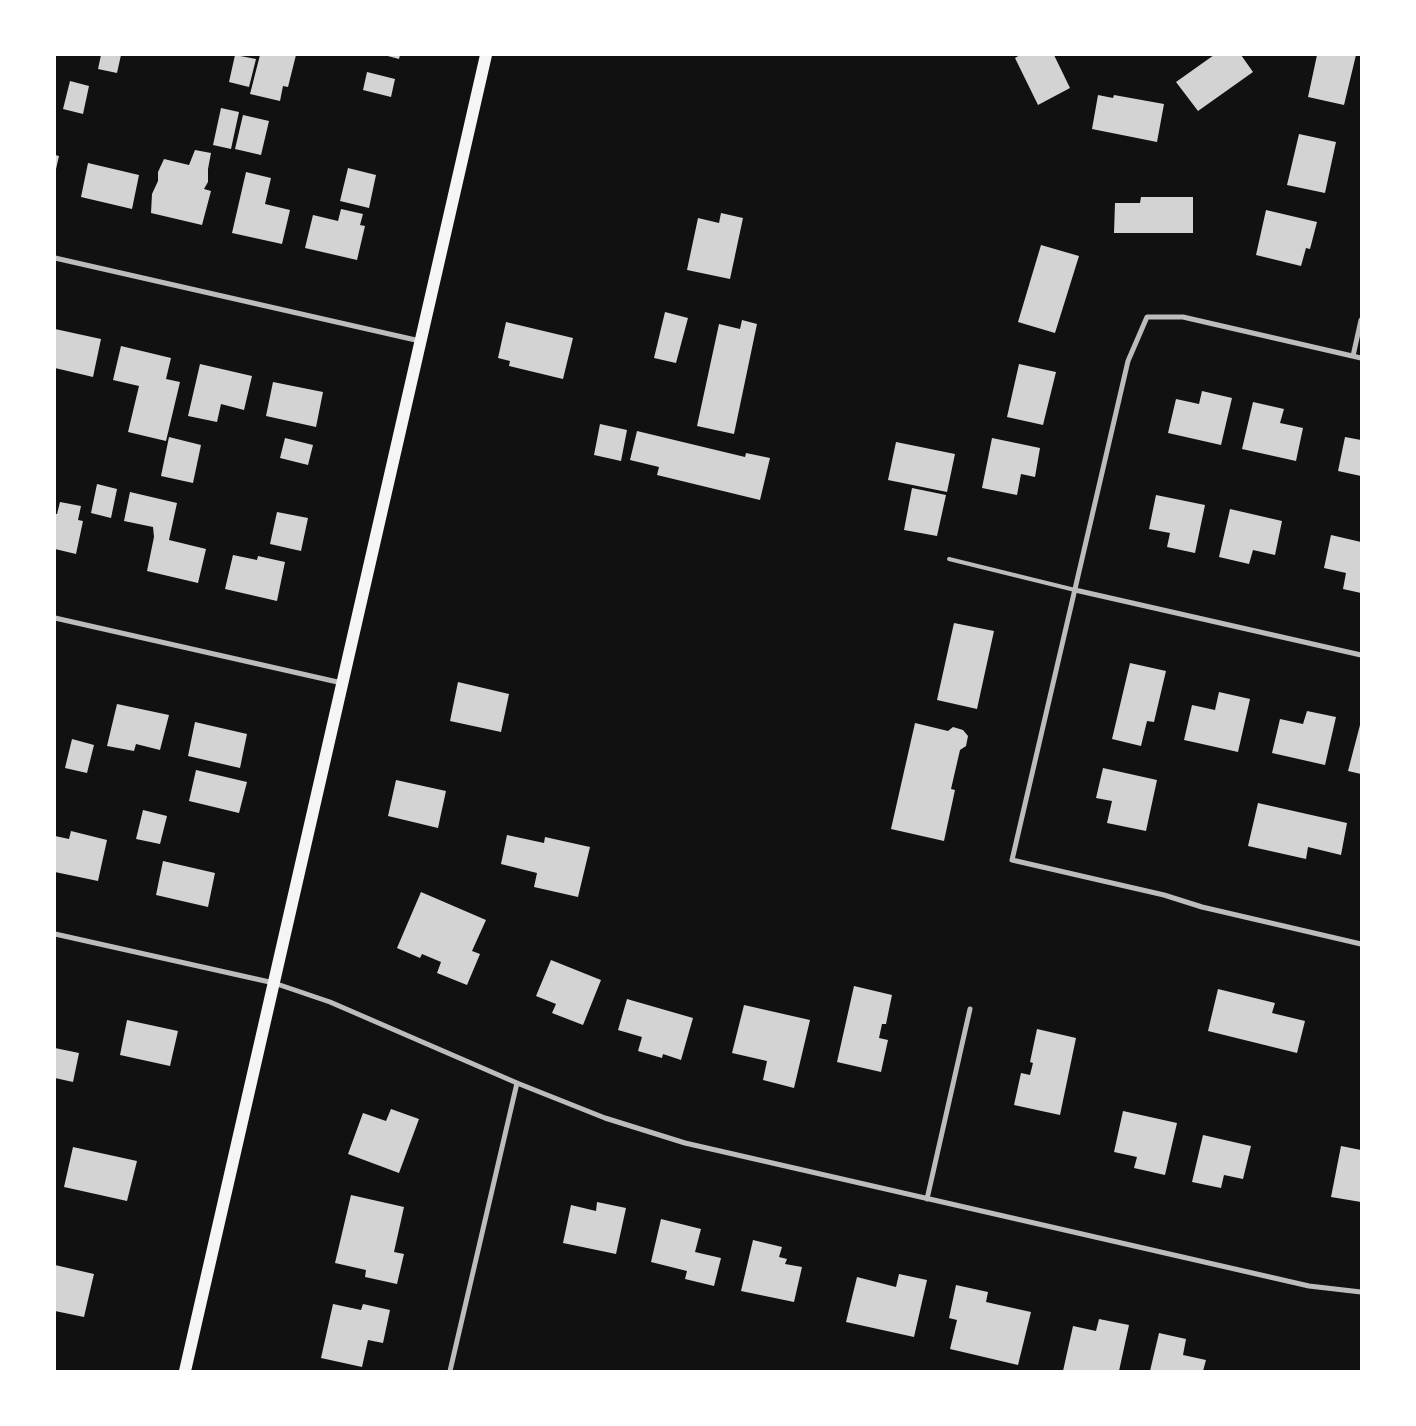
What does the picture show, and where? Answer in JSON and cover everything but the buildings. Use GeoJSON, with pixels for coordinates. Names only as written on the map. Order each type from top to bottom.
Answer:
{"type":"FeatureCollection","features":[{"type":"Feature","properties":{"kind":"main road"},"geometry":{"type":"LineString","coordinates":[[185,1371],[486,55]]}},
{"type":"Feature","properties":{"kind":"street"},"geometry":{"type":"LineString","coordinates":[[55,258],[421,342]]}},
{"type":"Feature","properties":{"kind":"street"},"geometry":{"type":"LineString","coordinates":[[1361,358],[1183,317],[1147,317],[1128,361],[1012,860],[1164,895],[1202,907],[1361,944]]}},
{"type":"Feature","properties":{"kind":"street"},"geometry":{"type":"LineString","coordinates":[[1353,356],[1361,320]]}},
{"type":"Feature","properties":{"kind":"street"},"geometry":{"type":"LineString","coordinates":[[1075,590],[1361,655]]}},
{"type":"Feature","properties":{"kind":"street"},"geometry":{"type":"LineString","coordinates":[[55,618],[343,683]]}},
{"type":"Feature","properties":{"kind":"street"},"geometry":{"type":"LineString","coordinates":[[55,934],[274,982],[330,1002],[517,1083],[605,1118],[685,1143],[1309,1286],[1361,1292]]}},
{"type":"Feature","properties":{"kind":"street"},"geometry":{"type":"LineString","coordinates":[[927,1199],[970,1009]]}},
{"type":"Feature","properties":{"kind":"street"},"geometry":{"type":"LineString","coordinates":[[450,1371],[517,1083]]}},
{"type":"Feature","properties":{"kind":"lane"},"geometry":{"type":"LineString","coordinates":[[949,559],[1075,590]]}}]}
